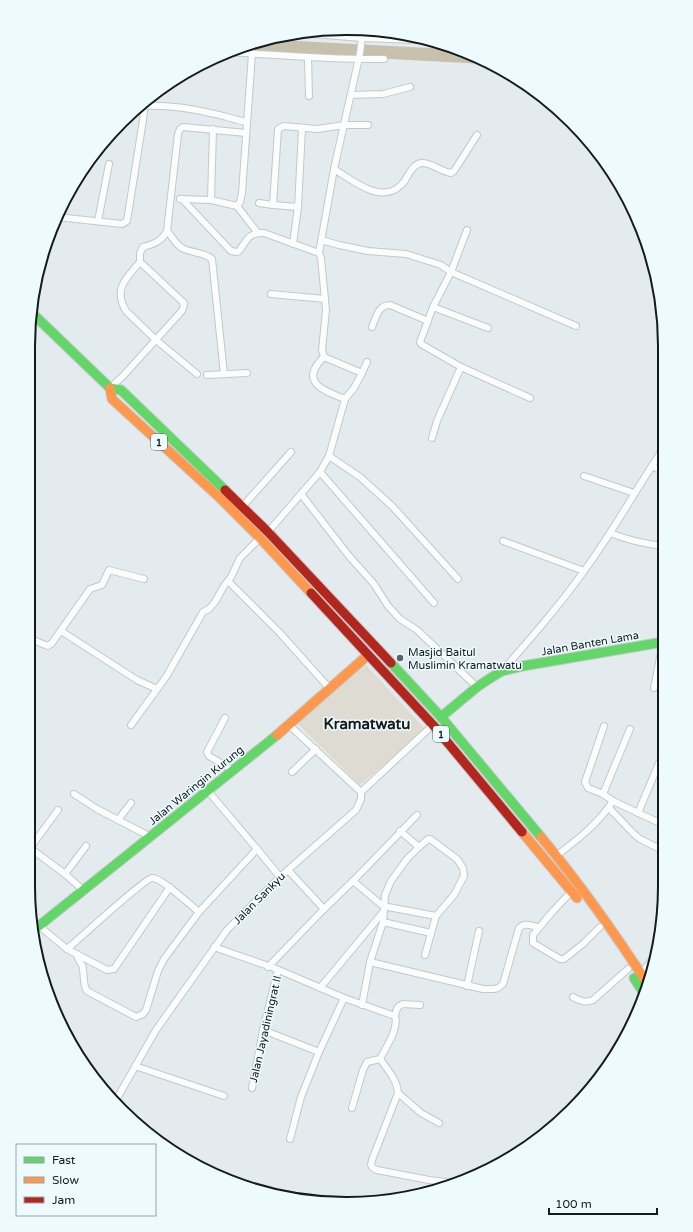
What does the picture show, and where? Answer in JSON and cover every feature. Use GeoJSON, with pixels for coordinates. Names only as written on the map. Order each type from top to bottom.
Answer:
{"type":"FeatureCollection","features":[{"type":"Feature","properties":{"kind":"main road","name":"1"},"geometry":{"type":"LineString","coordinates":[[37,318],[110,388],[122,390],[243,506],[441,716],[556,856],[598,912],[643,978]]}},
{"type":"Feature","properties":{"kind":"main road","name":"1"},"geometry":{"type":"LineString","coordinates":[[110,388],[112,399],[219,497],[260,538],[433,725],[572,891],[600,927],[640,988]]}},
{"type":"Feature","properties":{"kind":"main road","name":"Jalan Banten Lama"},"geometry":{"type":"LineString","coordinates":[[441,716],[477,687],[502,671],[658,643]]}},
{"type":"Feature","properties":{"kind":"main road","name":"Jalan Waringin Kurung"},"geometry":{"type":"LineString","coordinates":[[38,927],[289,725],[368,655]]}},
{"type":"Feature","properties":{"kind":"street"},"geometry":{"type":"LineString","coordinates":[[327,36],[361,40],[400,40]]}},
{"type":"Feature","properties":{"kind":"street"},"geometry":{"type":"LineString","coordinates":[[324,357],[322,350],[326,310],[321,258],[319,253],[334,169],[360,56],[362,36]]}},
{"type":"Feature","properties":{"kind":"street"},"geometry":{"type":"LineString","coordinates":[[243,53],[308,58],[360,56],[384,59]]}},
{"type":"Feature","properties":{"kind":"street"},"geometry":{"type":"LineString","coordinates":[[237,206],[242,193],[252,54]]}},
{"type":"Feature","properties":{"kind":"street"},"geometry":{"type":"LineString","coordinates":[[308,58],[308,96]]}},
{"type":"Feature","properties":{"kind":"street"},"geometry":{"type":"LineString","coordinates":[[350,95],[383,94],[410,87]]}},
{"type":"Feature","properties":{"kind":"street"},"geometry":{"type":"LineString","coordinates":[[150,105],[209,112],[232,120],[247,122]]}},
{"type":"Feature","properties":{"kind":"street"},"geometry":{"type":"LineString","coordinates":[[63,218],[122,224],[127,221],[144,109]]}},
{"type":"Feature","properties":{"kind":"street"},"geometry":{"type":"LineString","coordinates":[[272,205],[277,131],[280,128],[284,126],[302,129],[326,128],[345,125],[368,125]]}},
{"type":"Feature","properties":{"kind":"street"},"geometry":{"type":"LineString","coordinates":[[197,374],[181,363],[126,311],[122,305],[121,287],[125,278],[140,262],[140,253],[143,247],[157,243],[164,238],[167,231],[172,198],[178,134],[180,129],[184,127],[246,133]]}},
{"type":"Feature","properties":{"kind":"street"},"geometry":{"type":"LineString","coordinates":[[211,200],[213,129]]}},
{"type":"Feature","properties":{"kind":"street"},"geometry":{"type":"LineString","coordinates":[[293,244],[298,208],[302,129]]}},
{"type":"Feature","properties":{"kind":"street"},"geometry":{"type":"LineString","coordinates":[[334,169],[373,192],[390,192],[401,186],[415,166],[420,163],[428,164],[446,173],[454,172],[477,135]]}},
{"type":"Feature","properties":{"kind":"street"},"geometry":{"type":"LineString","coordinates":[[98,221],[109,164]]}},
{"type":"Feature","properties":{"kind":"street"},"geometry":{"type":"LineString","coordinates":[[172,198],[211,200],[237,206],[257,232]]}},
{"type":"Feature","properties":{"kind":"street"},"geometry":{"type":"LineString","coordinates":[[182,199],[231,251],[239,251],[251,234],[257,232],[264,233],[319,253]]}},
{"type":"Feature","properties":{"kind":"street"},"geometry":{"type":"LineString","coordinates":[[260,203],[298,208]]}},
{"type":"Feature","properties":{"kind":"street"},"geometry":{"type":"LineString","coordinates":[[467,230],[450,272],[433,307],[420,342],[461,367],[530,398]]}},
{"type":"Feature","properties":{"kind":"street"},"geometry":{"type":"LineString","coordinates":[[167,231],[181,247],[212,259],[224,374]]}},
{"type":"Feature","properties":{"kind":"street"},"geometry":{"type":"LineString","coordinates":[[321,240],[368,251],[406,254],[441,265],[450,272],[576,326]]}},
{"type":"Feature","properties":{"kind":"street"},"geometry":{"type":"LineString","coordinates":[[110,388],[123,376],[184,309],[184,303],[140,262]]}},
{"type":"Feature","properties":{"kind":"street"},"geometry":{"type":"LineString","coordinates":[[271,294],[325,299]]}},
{"type":"Feature","properties":{"kind":"street"},"geometry":{"type":"LineString","coordinates":[[372,327],[380,309],[384,305],[390,305],[428,321]]}},
{"type":"Feature","properties":{"kind":"street"},"geometry":{"type":"LineString","coordinates":[[433,307],[488,328]]}},
{"type":"Feature","properties":{"kind":"street"},"geometry":{"type":"LineString","coordinates":[[324,357],[362,373]]}},
{"type":"Feature","properties":{"kind":"street"},"geometry":{"type":"LineString","coordinates":[[324,357],[317,364],[313,379],[315,383],[324,390],[345,399]]}},
{"type":"Feature","properties":{"kind":"street"},"geometry":{"type":"LineString","coordinates":[[268,532],[320,472],[330,456],[345,399],[354,388],[367,362]]}},
{"type":"Feature","properties":{"kind":"street"},"geometry":{"type":"LineString","coordinates":[[432,438],[437,421],[461,367]]}},
{"type":"Feature","properties":{"kind":"street"},"geometry":{"type":"LineString","coordinates":[[207,375],[247,373]]}},
{"type":"Feature","properties":{"kind":"street"},"geometry":{"type":"LineString","coordinates":[[243,506],[291,452]]}},
{"type":"Feature","properties":{"kind":"street"},"geometry":{"type":"LineString","coordinates":[[330,456],[360,477],[394,507],[458,579]]}},
{"type":"Feature","properties":{"kind":"street"},"geometry":{"type":"LineString","coordinates":[[502,671],[535,634],[584,571],[658,457]]}},
{"type":"Feature","properties":{"kind":"street"},"geometry":{"type":"LineString","coordinates":[[652,466],[658,469]]}},
{"type":"Feature","properties":{"kind":"street"},"geometry":{"type":"LineString","coordinates":[[320,472],[434,603]]}},
{"type":"Feature","properties":{"kind":"street"},"geometry":{"type":"LineString","coordinates":[[584,476],[634,492]]}},
{"type":"Feature","properties":{"kind":"street"},"geometry":{"type":"LineString","coordinates":[[301,494],[349,556],[369,579],[388,606],[400,619],[417,630],[477,687]]}},
{"type":"Feature","properties":{"kind":"street"},"geometry":{"type":"LineString","coordinates":[[610,533],[646,545],[658,546]]}},
{"type":"Feature","properties":{"kind":"street"},"geometry":{"type":"LineString","coordinates":[[131,725],[173,667],[203,612],[211,607],[228,581],[240,558],[260,538]]}},
{"type":"Feature","properties":{"kind":"street"},"geometry":{"type":"LineString","coordinates":[[503,541],[584,571]]}},
{"type":"Feature","properties":{"kind":"street"},"geometry":{"type":"LineString","coordinates":[[35,641],[48,646],[52,643],[90,589],[102,585],[109,570],[144,579]]}},
{"type":"Feature","properties":{"kind":"street"},"geometry":{"type":"LineString","coordinates":[[228,581],[279,632],[330,689]]}},
{"type":"Feature","properties":{"kind":"street"},"geometry":{"type":"LineString","coordinates":[[61,631],[137,680],[157,689]]}},
{"type":"Feature","properties":{"kind":"street"},"geometry":{"type":"LineString","coordinates":[[654,688],[658,668]]}},
{"type":"Feature","properties":{"kind":"street"},"geometry":{"type":"LineString","coordinates":[[225,718],[207,752],[208,756],[233,770]]}},
{"type":"Feature","properties":{"kind":"street"},"geometry":{"type":"LineString","coordinates":[[289,725],[362,792]]}},
{"type":"Feature","properties":{"kind":"street","name":"Jalan Sankyu"},"geometry":{"type":"LineString","coordinates":[[118,1097],[156,1030],[227,930],[280,877],[356,810],[361,799],[362,792],[433,725]]}},
{"type":"Feature","properties":{"kind":"street"},"geometry":{"type":"LineString","coordinates":[[604,726],[585,782],[588,788],[658,822]]}},
{"type":"Feature","properties":{"kind":"street"},"geometry":{"type":"LineString","coordinates":[[603,794],[630,729]]}},
{"type":"Feature","properties":{"kind":"street"},"geometry":{"type":"LineString","coordinates":[[292,772],[316,749]]}},
{"type":"Feature","properties":{"kind":"street"},"geometry":{"type":"LineString","coordinates":[[638,813],[658,765]]}},
{"type":"Feature","properties":{"kind":"street"},"geometry":{"type":"LineString","coordinates":[[208,791],[280,877]]}},
{"type":"Feature","properties":{"kind":"street"},"geometry":{"type":"LineString","coordinates":[[74,794],[97,809],[151,837]]}},
{"type":"Feature","properties":{"kind":"street"},"geometry":{"type":"LineString","coordinates":[[556,856],[594,826],[613,801]]}},
{"type":"Feature","properties":{"kind":"street"},"geometry":{"type":"LineString","coordinates":[[118,820],[131,803]]}},
{"type":"Feature","properties":{"kind":"street"},"geometry":{"type":"LineString","coordinates":[[608,808],[640,839],[658,848]]}},
{"type":"Feature","properties":{"kind":"street"},"geometry":{"type":"LineString","coordinates":[[35,842],[58,810]]}},
{"type":"Feature","properties":{"kind":"street"},"geometry":{"type":"LineString","coordinates":[[268,967],[417,815]]}},
{"type":"Feature","properties":{"kind":"street"},"geometry":{"type":"LineString","coordinates":[[400,831],[419,846]]}},
{"type":"Feature","properties":{"kind":"street"},"geometry":{"type":"LineString","coordinates":[[362,1005],[370,962],[383,922],[385,895],[395,874],[419,846],[428,839],[434,840],[457,859],[463,868],[464,876],[454,895],[436,916],[425,955]]}},
{"type":"Feature","properties":{"kind":"street"},"geometry":{"type":"LineString","coordinates":[[65,874],[86,846]]}},
{"type":"Feature","properties":{"kind":"street"},"geometry":{"type":"LineString","coordinates":[[77,954],[78,959],[82,964],[84,986],[87,991],[136,1017],[139,1016],[146,1010],[158,971],[164,959],[199,912],[257,849]]}},
{"type":"Feature","properties":{"kind":"street"},"geometry":{"type":"LineString","coordinates":[[35,854],[65,874],[83,890]]}},
{"type":"Feature","properties":{"kind":"street"},"geometry":{"type":"LineString","coordinates":[[288,870],[324,909]]}},
{"type":"Feature","properties":{"kind":"street"},"geometry":{"type":"LineString","coordinates":[[67,949],[150,878],[154,878],[170,887],[199,912]]}},
{"type":"Feature","properties":{"kind":"street"},"geometry":{"type":"LineString","coordinates":[[353,881],[384,909],[436,916]]}},
{"type":"Feature","properties":{"kind":"street"},"geometry":{"type":"LineString","coordinates":[[38,929],[67,949],[107,970],[114,969],[170,887]]}},
{"type":"Feature","properties":{"kind":"street"},"geometry":{"type":"LineString","coordinates":[[572,891],[538,927],[533,935],[534,943],[560,959],[564,959],[583,944],[600,927]]}},
{"type":"Feature","properties":{"kind":"street"},"geometry":{"type":"LineString","coordinates":[[320,988],[384,909]]}},
{"type":"Feature","properties":{"kind":"street"},"geometry":{"type":"LineString","coordinates":[[383,922],[431,933]]}},
{"type":"Feature","properties":{"kind":"street"},"geometry":{"type":"LineString","coordinates":[[370,962],[467,986],[494,989],[503,984],[519,928],[526,924],[538,927]]}},
{"type":"Feature","properties":{"kind":"street"},"geometry":{"type":"LineString","coordinates":[[467,986],[479,931]]}},
{"type":"Feature","properties":{"kind":"street"},"geometry":{"type":"LineString","coordinates":[[214,947],[278,970],[362,1005],[395,1016]]}},
{"type":"Feature","properties":{"kind":"street"},"geometry":{"type":"LineString","coordinates":[[641,974],[647,966]]}},
{"type":"Feature","properties":{"kind":"street"},"geometry":{"type":"LineString","coordinates":[[573,997],[581,1002],[593,1000],[628,969]]}},
{"type":"Feature","properties":{"kind":"street","name":"Jalan Jayadiningrat II"},"geometry":{"type":"LineString","coordinates":[[252,1088],[263,1030],[278,970]]}},
{"type":"Feature","properties":{"kind":"street"},"geometry":{"type":"LineString","coordinates":[[290,1139],[301,1096],[318,1052],[344,998]]}},
{"type":"Feature","properties":{"kind":"street"},"geometry":{"type":"LineString","coordinates":[[380,1059],[394,1030],[397,1008],[403,1004],[420,1005]]}},
{"type":"Feature","properties":{"kind":"street"},"geometry":{"type":"LineString","coordinates":[[263,1030],[318,1052]]}},
{"type":"Feature","properties":{"kind":"street"},"geometry":{"type":"LineString","coordinates":[[380,1059],[394,1079],[398,1093],[371,1165],[377,1170],[442,1182]]}},
{"type":"Feature","properties":{"kind":"street"},"geometry":{"type":"LineString","coordinates":[[352,1108],[367,1062],[380,1059]]}},
{"type":"Feature","properties":{"kind":"street"},"geometry":{"type":"LineString","coordinates":[[135,1066],[224,1096]]}},
{"type":"Feature","properties":{"kind":"street"},"geometry":{"type":"LineString","coordinates":[[398,1093],[421,1113],[439,1123]]}},
{"type":"Feature","properties":{"kind":"shaded area"},"geometry":{"type":"Polygon","coordinates":[[[366,665],[426,730],[360,785],[295,721],[366,665]]]}},
{"type":"Feature","properties":{"kind":"waterway"},"geometry":{"type":"LineString","coordinates":[[266,46],[458,56]]}},
{"type":"Feature","properties":{"kind":"traffic: fast"},"geometry":{"type":"LineString","coordinates":[[37,318],[110,388],[121,390],[225,490]]}},
{"type":"Feature","properties":{"kind":"traffic: fast"},"geometry":{"type":"LineString","coordinates":[[441,717],[477,687],[502,671],[658,643]]}},
{"type":"Feature","properties":{"kind":"traffic: fast"},"geometry":{"type":"LineString","coordinates":[[391,663],[441,717],[541,837]]}},
{"type":"Feature","properties":{"kind":"traffic: fast"},"geometry":{"type":"LineString","coordinates":[[38,927],[277,735]]}},
{"type":"Feature","properties":{"kind":"traffic: fast"},"geometry":{"type":"LineString","coordinates":[[634,978],[640,988]]}},
{"type":"Feature","properties":{"kind":"traffic: slow"},"geometry":{"type":"LineString","coordinates":[[110,388],[112,399],[219,497],[260,538],[311,593]]}},
{"type":"Feature","properties":{"kind":"traffic: slow"},"geometry":{"type":"LineString","coordinates":[[277,735],[368,655]]}},
{"type":"Feature","properties":{"kind":"traffic: slow"},"geometry":{"type":"LineString","coordinates":[[522,832],[577,898]]}},
{"type":"Feature","properties":{"kind":"traffic: slow"},"geometry":{"type":"LineString","coordinates":[[541,837],[597,910],[644,978]]}},
{"type":"Feature","properties":{"kind":"traffic: jam"},"geometry":{"type":"LineString","coordinates":[[225,490],[268,532],[391,663]]}},
{"type":"Feature","properties":{"kind":"traffic: jam"},"geometry":{"type":"LineString","coordinates":[[311,593],[433,725],[522,832]]}},
{"type":"Feature","properties":{"kind":"place","name":"Masjid Baitul Muslimin Kramatwatu"},"geometry":{"type":"Point","coordinates":[400,658]}},
{"type":"Feature","properties":{"kind":"district","name":"Kramatwatu"},"geometry":{"type":"Point","coordinates":[367,724]}}]}
